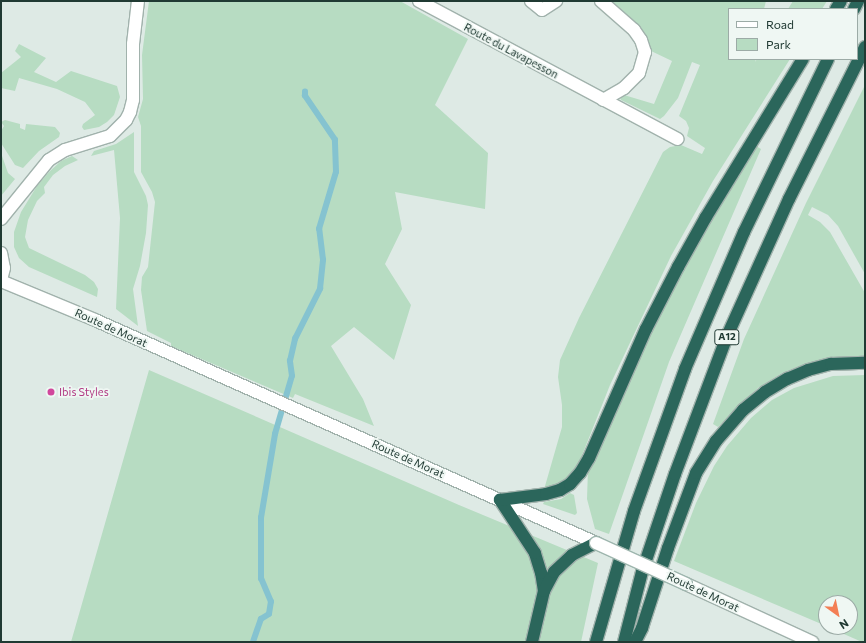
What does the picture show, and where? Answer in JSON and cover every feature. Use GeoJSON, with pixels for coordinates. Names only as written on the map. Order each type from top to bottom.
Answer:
{"type":"FeatureCollection","features":[{"type":"Feature","properties":{"kind":"highway","name":"A12"},"geometry":{"type":"LineString","coordinates":[[624,642],[642,572],[672,482],[728,334],[789,199],[865,46]]}},
{"type":"Feature","properties":{"kind":"highway"},"geometry":{"type":"LineString","coordinates":[[544,591],[541,573],[535,553],[500,500],[546,494],[560,490],[570,484],[580,472],[589,458],[649,323],[688,248],[802,60]]}},
{"type":"Feature","properties":{"kind":"highway","name":"A12"},"geometry":{"type":"LineString","coordinates":[[596,642],[634,511],[685,369],[744,232],[828,60]]}},
{"type":"Feature","properties":{"kind":"highway"},"geometry":{"type":"LineString","coordinates":[[635,642],[642,628],[668,548],[696,473],[716,440],[743,410],[765,392],[787,379],[808,370],[831,364],[865,363]]}},
{"type":"Feature","properties":{"kind":"highway"},"geometry":{"type":"LineString","coordinates":[[532,642],[544,591],[554,572],[563,562],[596,543]]}},
{"type":"Feature","properties":{"kind":"main road"},"geometry":{"type":"LineString","coordinates":[[1,219],[49,160],[65,150],[110,136],[126,120],[133,100],[133,44],[138,1]]}},
{"type":"Feature","properties":{"kind":"main road","name":"Route du Lavapesson"},"geometry":{"type":"LineString","coordinates":[[419,1],[677,139]]}},
{"type":"Feature","properties":{"kind":"main road"},"geometry":{"type":"LineString","coordinates":[[531,1],[542,10],[556,1]]}},
{"type":"Feature","properties":{"kind":"main road"},"geometry":{"type":"LineString","coordinates":[[602,1],[634,30],[641,40],[645,52],[639,72],[624,88],[603,100]]}},
{"type":"Feature","properties":{"kind":"main road","name":"Route de Morat"},"geometry":{"type":"LineString","coordinates":[[1,253],[4,268],[1,281],[95,320],[500,500],[812,642]]}},
{"type":"Feature","properties":{"kind":"green space"},"geometry":{"type":"Polygon","coordinates":[[[149,1],[400,1],[468,39],[435,105],[488,153],[485,209],[395,192],[402,229],[385,264],[411,305],[394,360],[354,327],[331,346],[363,399],[374,426],[295,394],[293,398],[171,346],[171,343],[147,331],[141,290],[142,277],[148,267],[155,202],[152,192],[141,172],[141,126],[138,117],[143,99],[142,55],[149,1]]]}},
{"type":"Feature","properties":{"kind":"green space"},"geometry":{"type":"Polygon","coordinates":[[[610,1],[766,1],[764,8],[728,8],[728,60],[756,60],[755,62],[756,60],[789,60],[713,181],[671,256],[610,385],[579,463],[569,478],[541,500],[562,427],[562,405],[558,377],[560,360],[579,318],[663,152],[670,147],[681,145],[702,154],[705,148],[687,136],[689,128],[686,121],[679,116],[700,65],[692,62],[678,98],[660,119],[621,100],[620,96],[624,95],[654,104],[672,61],[649,50],[644,32],[610,1]]]}},
{"type":"Feature","properties":{"kind":"green space"},"geometry":{"type":"Polygon","coordinates":[[[793,1],[827,1],[823,8],[789,8],[793,1]]]}},
{"type":"Feature","properties":{"kind":"green space"},"geometry":{"type":"Polygon","coordinates":[[[19,44],[46,58],[34,72],[56,82],[71,71],[117,86],[120,97],[114,115],[99,127],[84,130],[82,127],[83,124],[95,115],[85,102],[57,89],[19,78],[15,91],[1,88],[1,73],[21,57],[15,51],[19,44]]]}},
{"type":"Feature","properties":{"kind":"green space"},"geometry":{"type":"Polygon","coordinates":[[[865,85],[865,274],[838,226],[828,215],[812,207],[808,215],[820,222],[830,232],[865,293],[865,357],[830,358],[805,364],[782,373],[758,388],[718,427],[713,424],[744,339],[806,203],[865,85]]]}},
{"type":"Feature","properties":{"kind":"green space"},"geometry":{"type":"Polygon","coordinates":[[[5,120],[20,124],[20,128],[25,130],[26,124],[55,127],[60,133],[59,137],[39,151],[23,168],[15,165],[1,143],[1,131],[4,126],[1,122],[5,120]]]}},
{"type":"Feature","properties":{"kind":"green space"},"geometry":{"type":"Polygon","coordinates":[[[134,132],[134,172],[146,196],[148,205],[146,233],[140,266],[133,289],[138,326],[116,309],[120,218],[114,150],[91,156],[94,151],[116,144],[134,132]]]}},
{"type":"Feature","properties":{"kind":"green space"},"geometry":{"type":"Polygon","coordinates":[[[756,146],[761,149],[669,362],[609,534],[595,529],[587,499],[588,469],[649,335],[682,269],[756,146]]]}},
{"type":"Feature","properties":{"kind":"green space"},"geometry":{"type":"Polygon","coordinates":[[[1,153],[8,173],[15,179],[1,196],[1,153]]]}},
{"type":"Feature","properties":{"kind":"green space"},"geometry":{"type":"Polygon","coordinates":[[[72,156],[78,160],[65,166],[53,175],[44,187],[45,193],[37,201],[28,220],[25,237],[29,248],[85,275],[94,282],[98,289],[97,297],[29,267],[19,258],[14,247],[14,232],[21,212],[37,186],[61,161],[72,156]]]}},
{"type":"Feature","properties":{"kind":"green space"},"geometry":{"type":"Polygon","coordinates":[[[149,370],[459,505],[598,563],[581,642],[71,642],[149,370]]]}},
{"type":"Feature","properties":{"kind":"green space"},"geometry":{"type":"Polygon","coordinates":[[[865,375],[865,642],[846,635],[858,635],[858,595],[818,595],[818,623],[674,561],[696,503],[714,466],[727,446],[751,418],[772,400],[794,388],[833,376],[865,375]]]}},
{"type":"Feature","properties":{"kind":"green space"},"geometry":{"type":"Polygon","coordinates":[[[570,493],[574,495],[577,513],[575,515],[543,504],[544,502],[561,499],[570,493]]]}},
{"type":"Feature","properties":{"kind":"waterway"},"geometry":{"type":"LineString","coordinates":[[253,642],[261,619],[269,614],[271,602],[261,579],[261,518],[275,434],[292,376],[290,361],[295,339],[320,289],[323,260],[319,229],[336,172],[335,140],[305,96],[305,92]]}},
{"type":"Feature","properties":{"kind":"place","name":"Ibis Styles"},"geometry":{"type":"Point","coordinates":[51,392]}}]}
